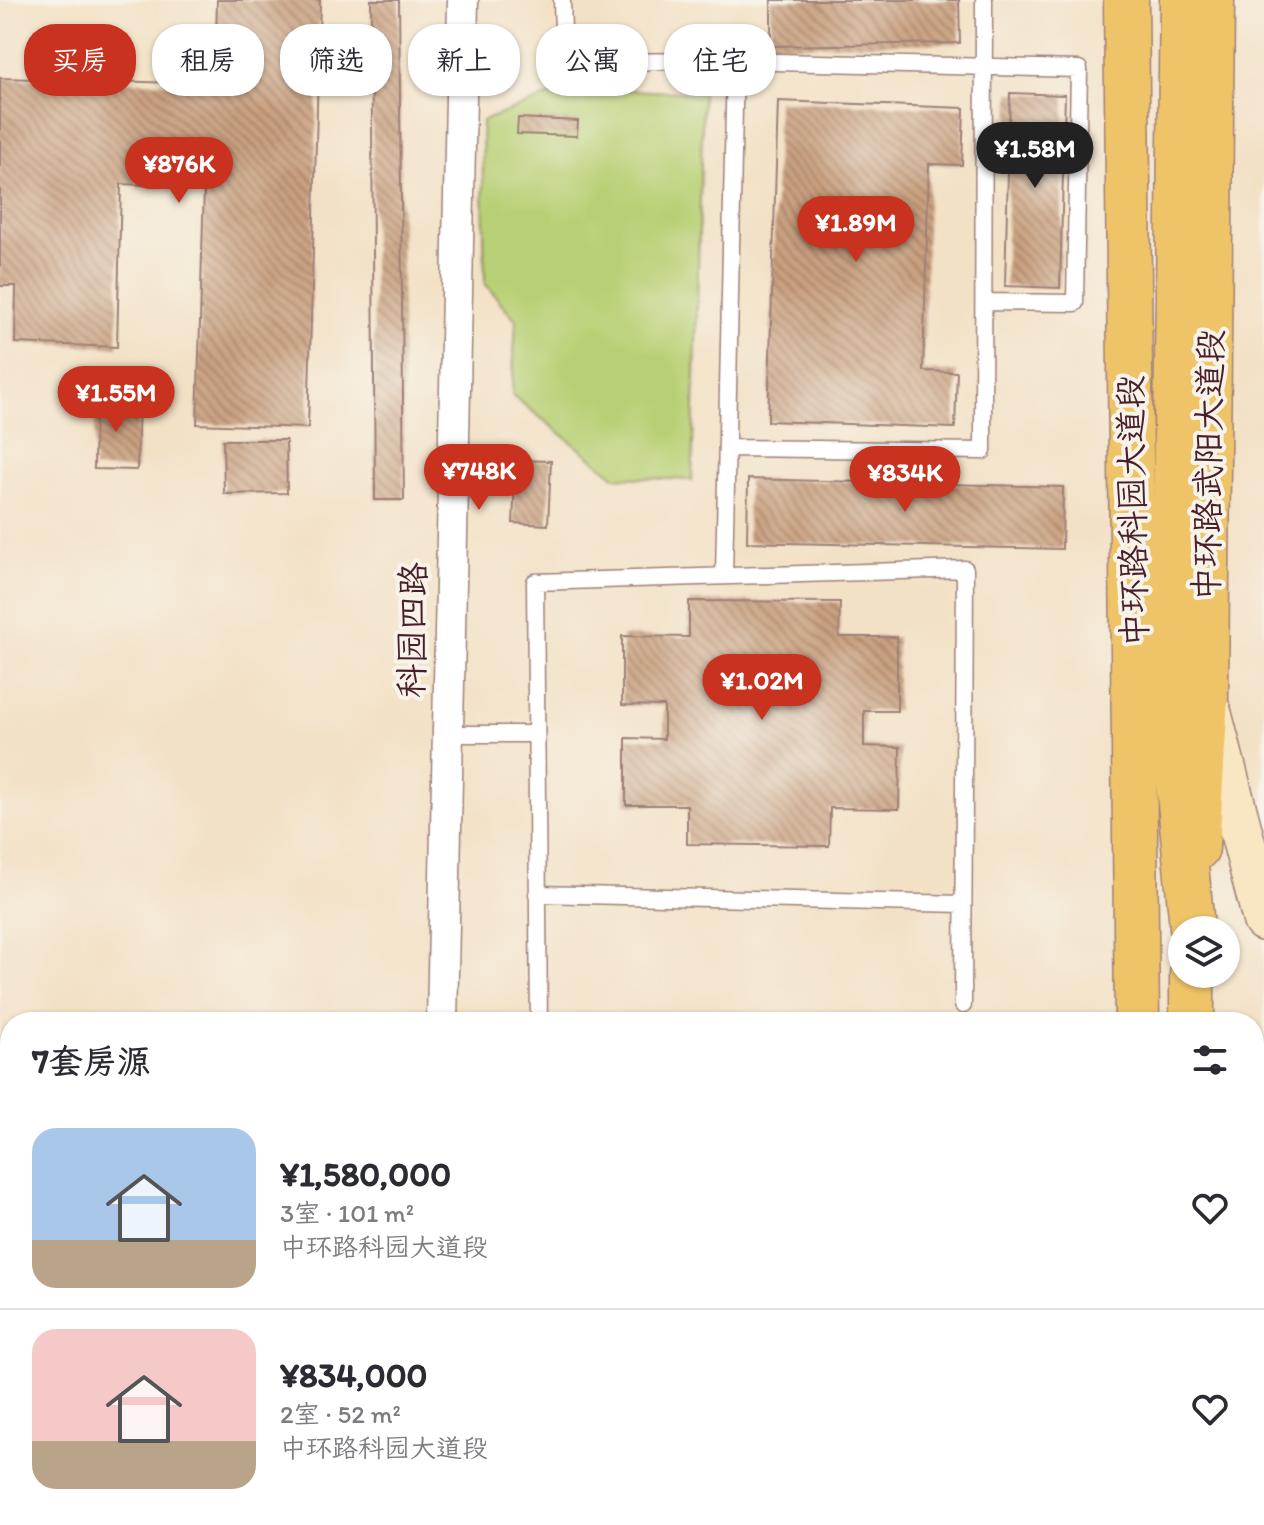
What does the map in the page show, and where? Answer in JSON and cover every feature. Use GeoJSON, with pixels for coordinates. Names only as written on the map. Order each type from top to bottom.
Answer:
{"type":"FeatureCollection","features":[{"type":"Feature","properties":{"kind":"main road","name":"中环路科园大道段"},"geometry":{"type":"LineString","coordinates":[[1126,0],[1137,1012]]}},
{"type":"Feature","properties":{"kind":"main road"},"geometry":{"type":"LineString","coordinates":[[1182,0],[1192,916]]}},
{"type":"Feature","properties":{"kind":"main road","name":"中环路武阳大道段"},"geometry":{"type":"LineString","coordinates":[[1189,709],[1212,0]]}},
{"type":"Feature","properties":{"kind":"main road"},"geometry":{"type":"LineString","coordinates":[[1192,988],[1192,1012]]}},
{"type":"Feature","properties":{"kind":"street","name":"科园四路"},"geometry":{"type":"LineString","coordinates":[[442,1012],[463,0]]}},
{"type":"Feature","properties":{"kind":"street"},"geometry":{"type":"LineString","coordinates":[[1189,709],[1264,920]]}},
{"type":"Feature","properties":{"kind":"lane"},"geometry":{"type":"LineString","coordinates":[[562,0],[564,62],[664,61]]}},
{"type":"Feature","properties":{"kind":"lane"},"geometry":{"type":"LineString","coordinates":[[727,448],[983,451],[984,0]]}},
{"type":"Feature","properties":{"kind":"lane"},"geometry":{"type":"LineString","coordinates":[[776,62],[1079,69],[1075,303],[984,302]]}},
{"type":"Feature","properties":{"kind":"lane"},"geometry":{"type":"LineString","coordinates":[[724,576],[734,96]]}},
{"type":"Feature","properties":{"kind":"lane"},"geometry":{"type":"LineString","coordinates":[[539,1012],[535,582],[965,569],[963,1005]]}},
{"type":"Feature","properties":{"kind":"lane"},"geometry":{"type":"LineString","coordinates":[[448,734],[536,734]]}},
{"type":"Feature","properties":{"kind":"lane"},"geometry":{"type":"LineString","coordinates":[[537,894],[963,904]]}},
{"type":"Feature","properties":{"kind":"green space"},"geometry":{"type":"Polygon","coordinates":[[[648,91],[664,92],[664,96],[703,96],[692,480],[616,477],[512,395],[516,320],[485,284],[482,121],[549,96],[648,96],[648,91]]]}},
{"type":"Feature","properties":{"kind":"building"},"geometry":{"type":"Polygon","coordinates":[[[217,0],[320,0],[319,24],[280,24],[280,96],[317,96],[308,428],[197,424],[204,187],[121,184],[117,347],[15,343],[16,286],[0,286],[0,78],[24,79],[24,96],[136,96],[136,82],[152,82],[152,96],[264,96],[264,24],[216,24],[217,0]]]}},
{"type":"Feature","properties":{"kind":"building"},"geometry":{"type":"Polygon","coordinates":[[[371,0],[399,0],[404,500],[375,500],[372,96],[392,96],[392,24],[371,24],[371,0]]]}},
{"type":"Feature","properties":{"kind":"building"},"geometry":{"type":"Polygon","coordinates":[[[771,0],[959,0],[960,43],[776,46],[776,24],[771,24],[771,0]]]}},
{"type":"Feature","properties":{"kind":"building"},"geometry":{"type":"Polygon","coordinates":[[[1010,93],[1065,95],[1060,288],[1005,286],[1010,93]]]}},
{"type":"Feature","properties":{"kind":"building"},"geometry":{"type":"Polygon","coordinates":[[[778,101],[964,108],[962,165],[929,164],[923,371],[957,372],[955,428],[768,421],[778,101]]]}},
{"type":"Feature","properties":{"kind":"building"},"geometry":{"type":"Polygon","coordinates":[[[518,118],[578,121],[577,136],[517,134],[518,118]]]}},
{"type":"Feature","properties":{"kind":"building"},"geometry":{"type":"Polygon","coordinates":[[[95,398],[139,399],[137,470],[94,469],[95,398]]]}},
{"type":"Feature","properties":{"kind":"building"},"geometry":{"type":"Polygon","coordinates":[[[223,440],[286,440],[287,493],[224,494],[223,440]]]}},
{"type":"Feature","properties":{"kind":"building"},"geometry":{"type":"Polygon","coordinates":[[[516,460],[551,461],[548,525],[513,523],[516,460]]]}},
{"type":"Feature","properties":{"kind":"building"},"geometry":{"type":"Polygon","coordinates":[[[748,479],[1063,487],[1062,549],[747,542],[748,479]]]}},
{"type":"Feature","properties":{"kind":"building"},"geometry":{"type":"Polygon","coordinates":[[[689,601],[840,602],[839,637],[897,637],[897,711],[864,711],[864,746],[900,747],[899,809],[830,808],[829,846],[687,844],[687,805],[626,805],[626,738],[664,739],[664,706],[622,705],[622,636],[689,637],[689,601]]]}}]}
